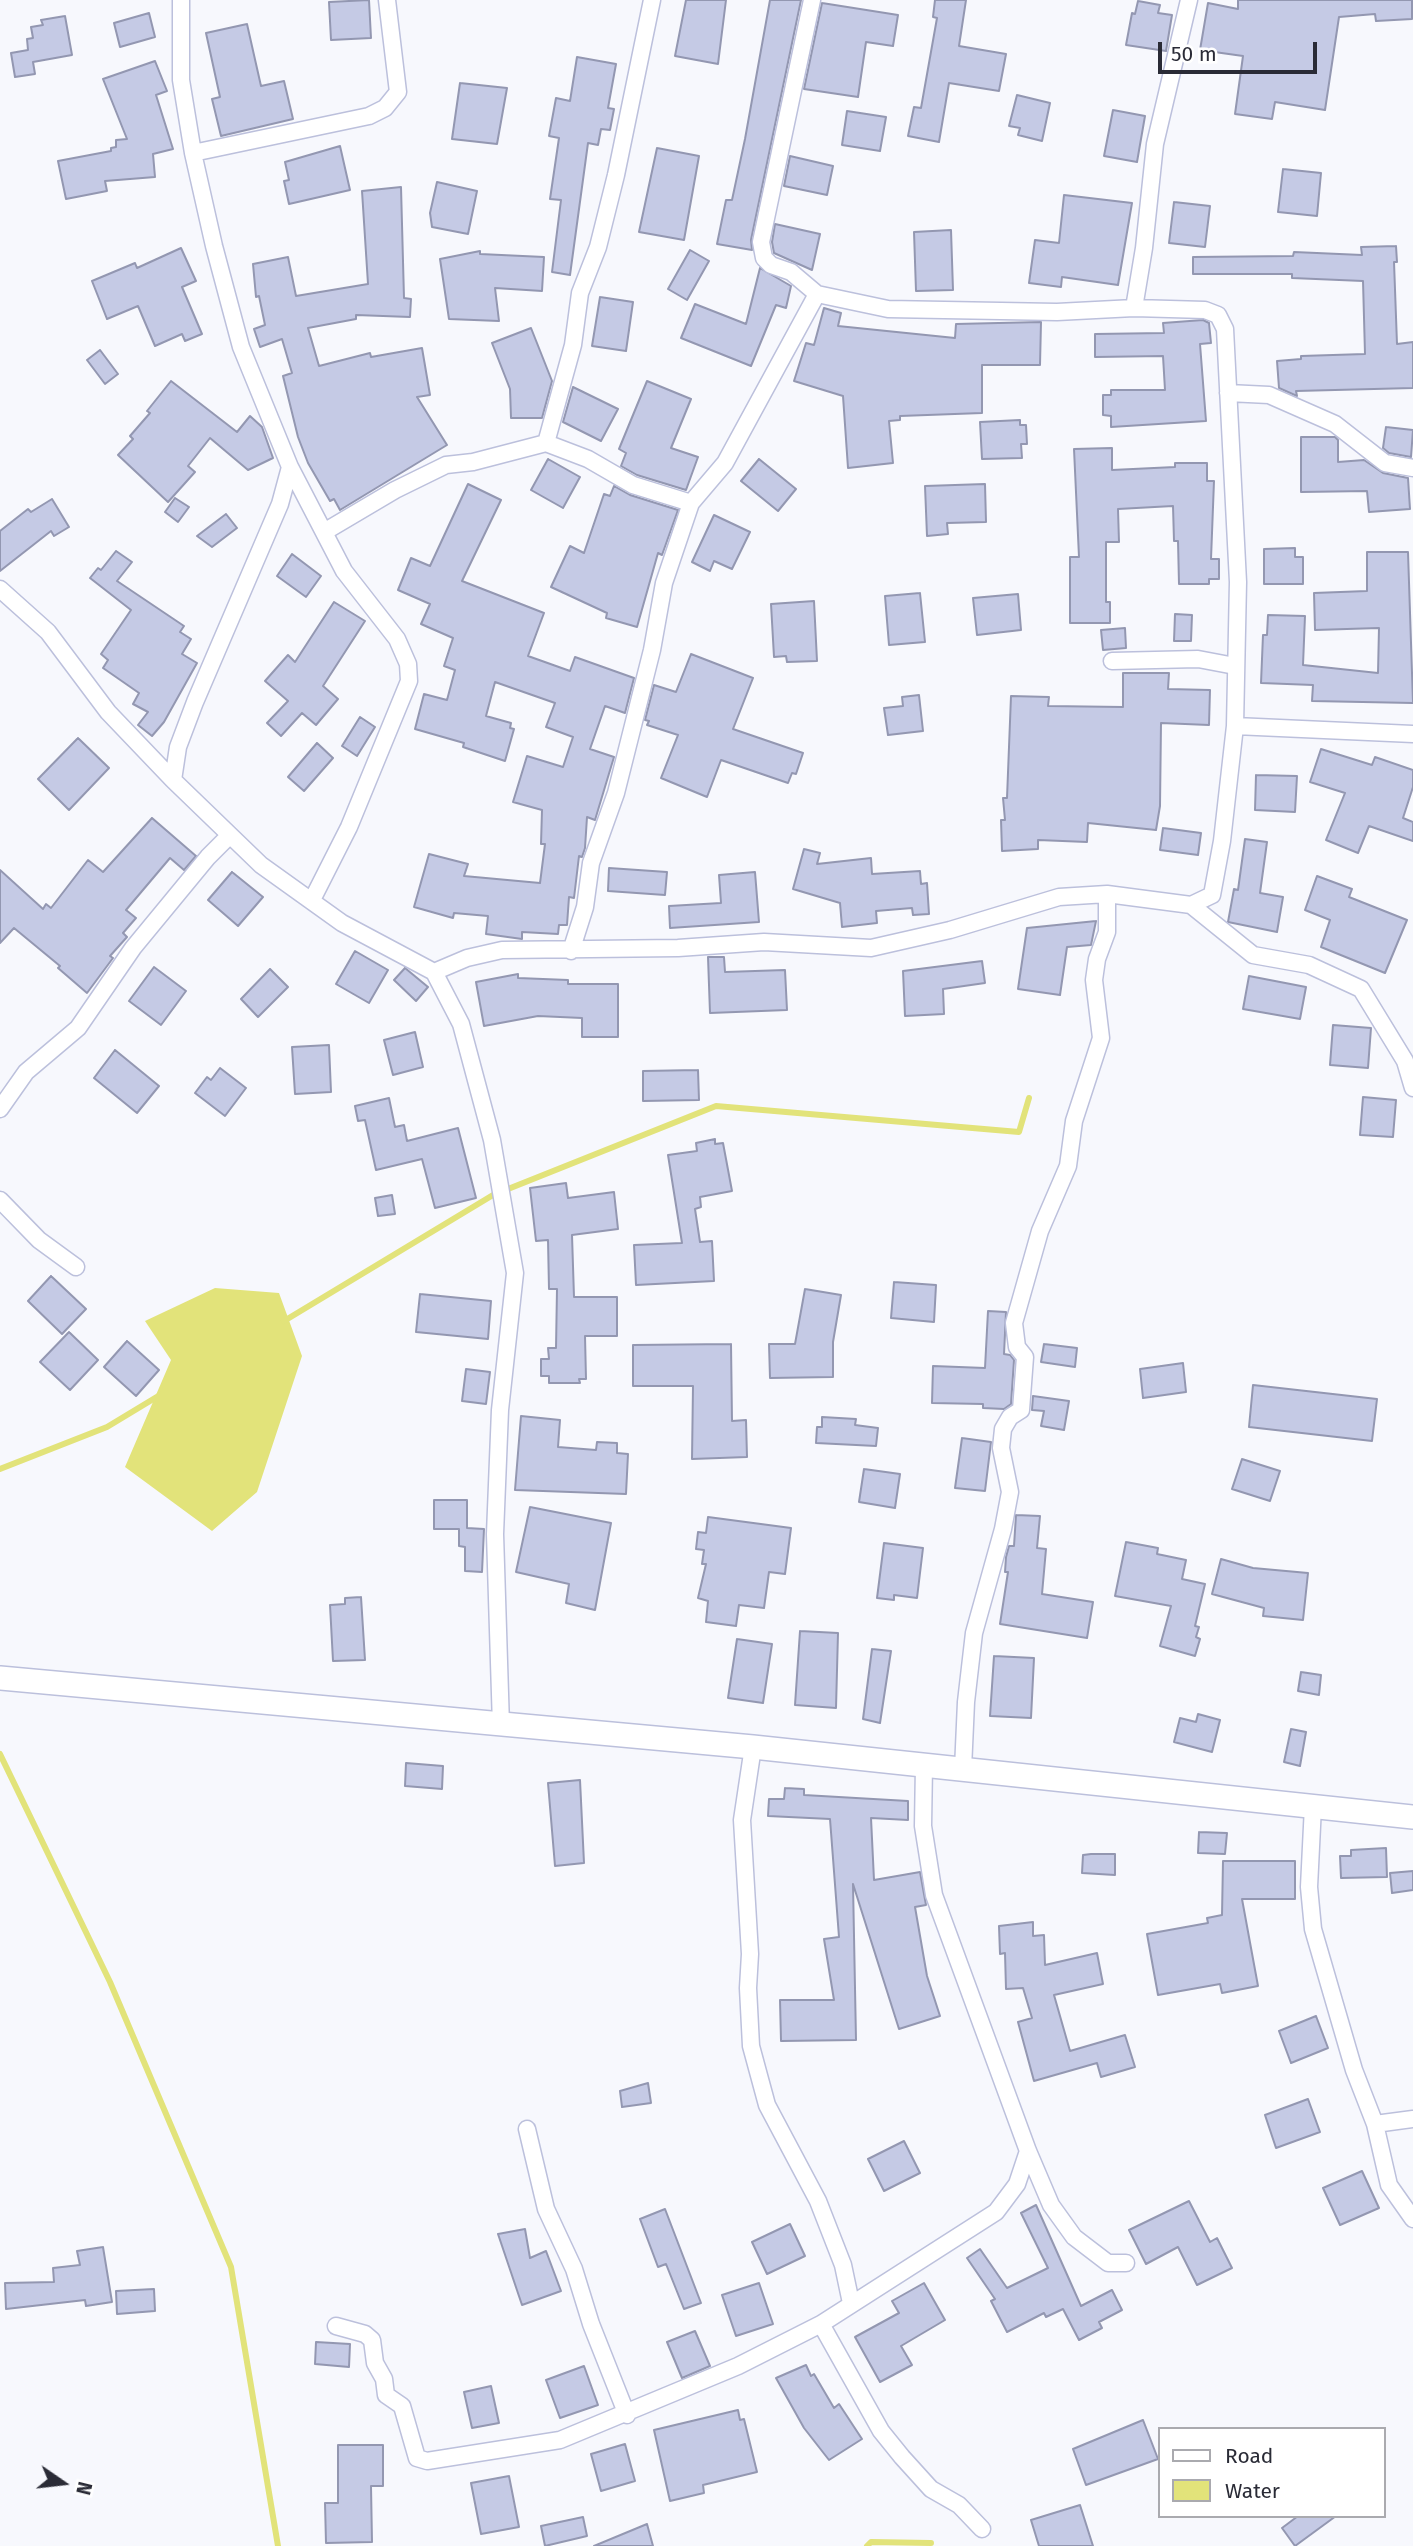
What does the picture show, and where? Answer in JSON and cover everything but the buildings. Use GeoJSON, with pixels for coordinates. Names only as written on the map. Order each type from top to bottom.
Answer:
{"type":"FeatureCollection","features":[{"type":"Feature","properties":{"kind":"main road"},"geometry":{"type":"LineString","coordinates":[[0,1678],[753,1747],[1413,1817]]}},
{"type":"Feature","properties":{"kind":"street"},"geometry":{"type":"LineString","coordinates":[[181,0],[181,80],[193,153],[241,347],[290,467],[344,571],[397,639],[408,664],[409,681],[349,827],[312,900]]}},
{"type":"Feature","properties":{"kind":"street"},"geometry":{"type":"LineString","coordinates":[[193,153],[358,119],[385,108],[398,92],[387,0]]}},
{"type":"Feature","properties":{"kind":"street"},"geometry":{"type":"LineString","coordinates":[[546,443],[573,345],[580,293],[598,247],[616,175],[652,0]]}},
{"type":"Feature","properties":{"kind":"street"},"geometry":{"type":"LineString","coordinates":[[812,0],[761,242],[764,258],[771,265],[791,272],[817,294],[888,309],[1057,312],[1134,308],[1205,310],[1218,315],[1225,329],[1238,582],[1235,726],[1222,841],[1212,895],[1191,905]]}},
{"type":"Feature","properties":{"kind":"street"},"geometry":{"type":"LineString","coordinates":[[1134,308],[1144,248],[1155,144],[1189,0]]}},
{"type":"Feature","properties":{"kind":"street"},"geometry":{"type":"LineString","coordinates":[[571,951],[585,907],[591,863],[616,793],[652,650],[664,583],[691,503],[725,463],[817,294]]}},
{"type":"Feature","properties":{"kind":"street"},"geometry":{"type":"LineString","coordinates":[[1228,393],[1269,395],[1335,424],[1385,463],[1413,468]]}},
{"type":"Feature","properties":{"kind":"street"},"geometry":{"type":"LineString","coordinates":[[324,532],[395,490],[446,465],[473,462],[546,443],[589,459],[633,485],[691,503]]}},
{"type":"Feature","properties":{"kind":"street"},"geometry":{"type":"LineString","coordinates":[[173,779],[178,747],[190,713],[280,504],[290,467]]}},
{"type":"Feature","properties":{"kind":"street"},"geometry":{"type":"LineString","coordinates":[[0,589],[48,632],[107,712],[229,836],[261,866],[342,923],[434,972],[461,1024],[492,1140],[514,1273],[500,1410],[495,1534],[501,1726]]}},
{"type":"Feature","properties":{"kind":"street"},"geometry":{"type":"LineString","coordinates":[[1112,661],[1198,659],[1235,666]]}},
{"type":"Feature","properties":{"kind":"street"},"geometry":{"type":"LineString","coordinates":[[1235,726],[1413,734]]}},
{"type":"Feature","properties":{"kind":"street"},"geometry":{"type":"LineString","coordinates":[[0,1109],[26,1072],[78,1028],[133,948],[229,836]]}},
{"type":"Feature","properties":{"kind":"street"},"geometry":{"type":"LineString","coordinates":[[963,1769],[966,1702],[974,1633],[1003,1529],[1010,1492],[1001,1448],[1003,1429],[1010,1417],[1020,1410],[1025,1357],[1017,1347],[1014,1323],[1036,1243],[1068,1166],[1074,1121],[1101,1038],[1094,980],[1097,959],[1107,932],[1107,894]]}},
{"type":"Feature","properties":{"kind":"street"},"geometry":{"type":"LineString","coordinates":[[434,972],[467,958],[502,950],[571,951],[764,942],[871,947],[950,930],[1059,897],[1107,894],[1191,905],[1253,956],[1309,965],[1361,989],[1405,1061],[1413,1088]]}},
{"type":"Feature","properties":{"kind":"street"},"geometry":{"type":"LineString","coordinates":[[0,1200],[39,1240],[75,1267]]}},
{"type":"Feature","properties":{"kind":"street"},"geometry":{"type":"LineString","coordinates":[[753,1747],[742,1820],[750,1954],[748,1989],[751,2046],[767,2105],[818,2201],[844,2265],[850,2303]]}},
{"type":"Feature","properties":{"kind":"street"},"geometry":{"type":"LineString","coordinates":[[924,1765],[923,1826],[934,1895],[1028,2151],[1051,2205],[1074,2237],[1108,2263],[1126,2263]]}},
{"type":"Feature","properties":{"kind":"street"},"geometry":{"type":"LineString","coordinates":[[1313,1806],[1309,1887],[1313,1928],[1354,2070],[1375,2124],[1389,2185],[1413,2219]]}},
{"type":"Feature","properties":{"kind":"street"},"geometry":{"type":"LineString","coordinates":[[1375,2124],[1413,2119]]}},
{"type":"Feature","properties":{"kind":"street"},"geometry":{"type":"LineString","coordinates":[[527,2129],[546,2209],[574,2269],[591,2324],[627,2415]]}},
{"type":"Feature","properties":{"kind":"street"},"geometry":{"type":"LineString","coordinates":[[336,2326],[365,2334],[372,2340],[374,2363],[384,2379],[386,2395],[402,2406],[417,2458],[426,2462],[561,2440],[738,2367],[821,2325],[850,2303],[996,2212],[1017,2184],[1028,2151]]}},
{"type":"Feature","properties":{"kind":"street"},"geometry":{"type":"LineString","coordinates":[[821,2325],[881,2431],[932,2489],[960,2505],[982,2529]]}},
{"type":"Feature","properties":{"kind":"water"},"geometry":{"type":"Polygon","coordinates":[[[215,1288],[279,1293],[302,1356],[257,1492],[212,1531],[125,1467],[171,1360],[145,1321],[215,1288]]]}},
{"type":"Feature","properties":{"kind":"waterway"},"geometry":{"type":"LineString","coordinates":[[284,1321],[493,1195],[716,1106],[1019,1132],[1029,1098]]}},
{"type":"Feature","properties":{"kind":"waterway"},"geometry":{"type":"LineString","coordinates":[[0,1469],[107,1427],[160,1395]]}},
{"type":"Feature","properties":{"kind":"waterway"},"geometry":{"type":"LineString","coordinates":[[0,1754],[110,1982],[231,2267],[278,2546]]}},
{"type":"Feature","properties":{"kind":"waterway"},"geometry":{"type":"LineString","coordinates":[[867,2546],[871,2542],[931,2543]]}}]}
